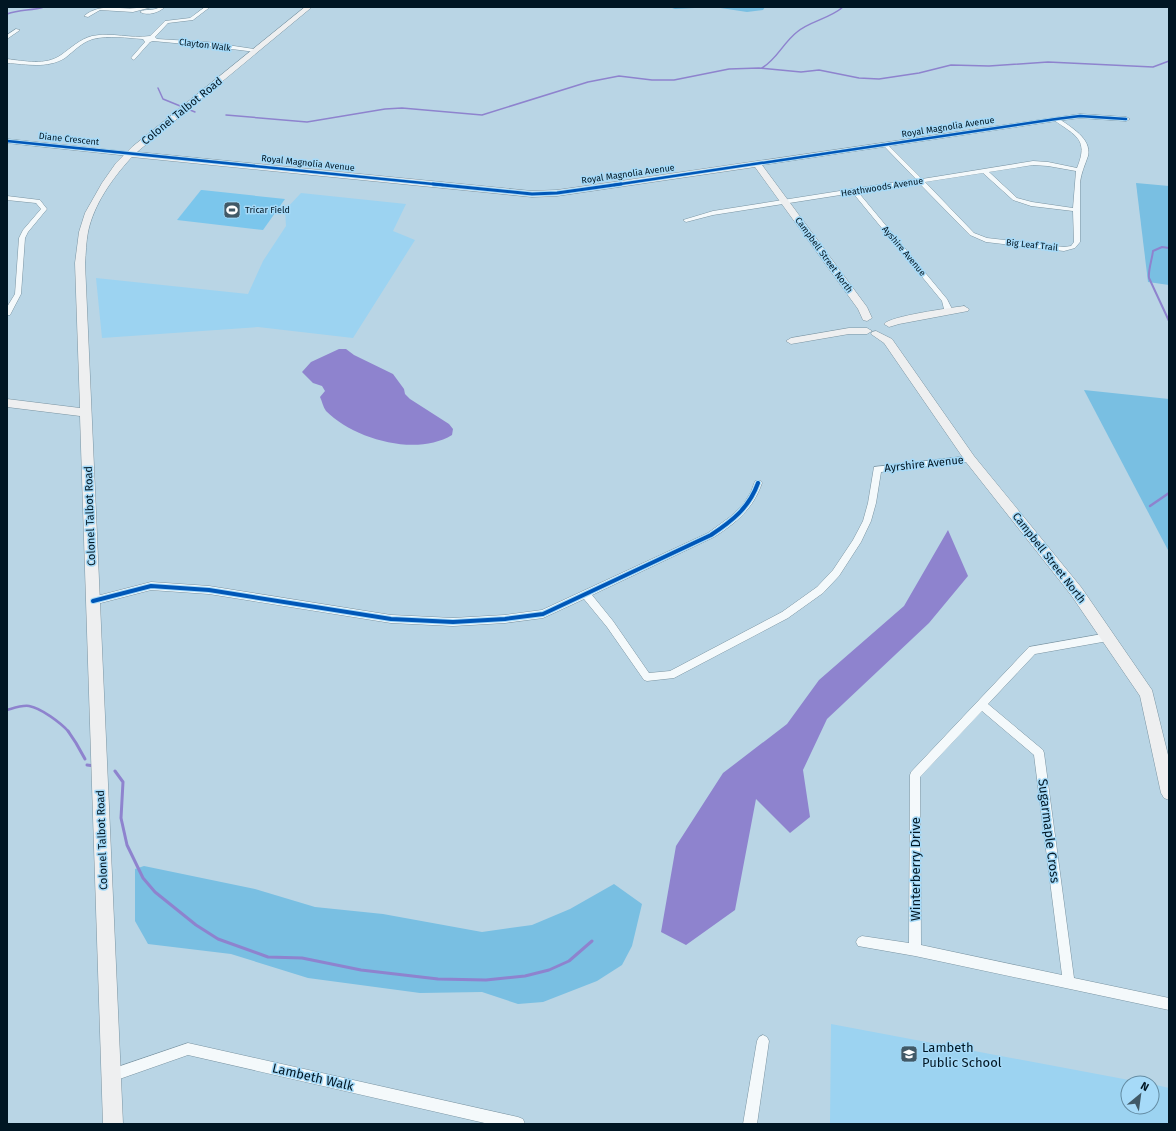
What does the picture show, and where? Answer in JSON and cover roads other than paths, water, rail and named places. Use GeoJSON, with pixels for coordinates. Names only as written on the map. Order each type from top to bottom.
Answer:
{"type":"FeatureCollection","features":[{"type":"Feature","properties":{"kind":"street"},"geometry":{"type":"LineString","coordinates":[[133,11],[150,7]]}},
{"type":"Feature","properties":{"kind":"street"},"geometry":{"type":"LineString","coordinates":[[86,16],[99,9],[156,12],[163,7]]}},
{"type":"Feature","properties":{"kind":"street"},"geometry":{"type":"LineString","coordinates":[[134,58],[167,22],[191,19],[208,7]]}},
{"type":"Feature","properties":{"kind":"street","name":"Colonel Talbot Road"},"geometry":{"type":"LineString","coordinates":[[113,1124],[80,263],[84,233],[86,224],[103,188],[122,161],[309,7]]}},
{"type":"Feature","properties":{"kind":"street"},"geometry":{"type":"LineString","coordinates":[[7,37],[18,30]]}},
{"type":"Feature","properties":{"kind":"street","name":"Clayton Walk"},"geometry":{"type":"LineString","coordinates":[[7,61],[41,64],[54,61],[60,59],[82,42],[98,36],[107,35],[207,44],[254,51]]}},
{"type":"Feature","properties":{"kind":"street","name":"Royal Magnolia Avenue"},"geometry":{"type":"LineString","coordinates":[[130,154],[532,194],[557,193],[1056,119],[1080,116],[1126,119]]}},
{"type":"Feature","properties":{"kind":"street","name":"Big Leaf Trail"},"geometry":{"type":"LineString","coordinates":[[886,145],[950,213],[972,234],[986,240],[1064,249],[1073,247],[1077,242],[1078,210],[1076,190],[1079,170],[1086,153],[1085,144],[1074,132],[1056,119]]}},
{"type":"Feature","properties":{"kind":"street","name":"Diane Crescent"},"geometry":{"type":"LineString","coordinates":[[7,141],[130,154]]}},
{"type":"Feature","properties":{"kind":"street","name":"Heathwoods Avenue"},"geometry":{"type":"LineString","coordinates":[[686,220],[713,213],[1033,163],[1048,164],[1079,170]]}},
{"type":"Feature","properties":{"kind":"street","name":"Campbell Street North"},"geometry":{"type":"LineString","coordinates":[[757,164],[878,323],[970,459],[1076,591],[1147,694],[1169,793]]}},
{"type":"Feature","properties":{"kind":"street"},"geometry":{"type":"LineString","coordinates":[[985,171],[1015,199],[1031,204],[1078,210]]}},
{"type":"Feature","properties":{"kind":"street","name":"Ayshire Avenue"},"geometry":{"type":"LineString","coordinates":[[854,192],[918,268],[946,308]]}},
{"type":"Feature","properties":{"kind":"street"},"geometry":{"type":"LineString","coordinates":[[7,198],[38,201],[44,209],[25,231],[22,238],[18,294],[7,313]]}},
{"type":"Feature","properties":{"kind":"street"},"geometry":{"type":"LineString","coordinates":[[791,341],[849,331],[946,308],[962,310]]}},
{"type":"Feature","properties":{"kind":"street"},"geometry":{"type":"LineString","coordinates":[[7,403],[86,413]]}},
{"type":"Feature","properties":{"kind":"street","name":"Ayrshire Avenue"},"geometry":{"type":"LineString","coordinates":[[585,594],[610,624],[647,677],[671,675],[784,615],[820,590],[836,573],[857,542],[867,520],[872,503],[877,469],[970,459]]}},
{"type":"Feature","properties":{"kind":"street"},"geometry":{"type":"LineString","coordinates":[[93,601],[150,586],[209,590],[391,619],[453,622],[505,619],[543,614],[711,535],[735,519],[755,495],[758,483]]}},
{"type":"Feature","properties":{"kind":"street","name":"Winterberry Drive"},"geometry":{"type":"LineString","coordinates":[[915,950],[915,775],[1032,650],[1108,637]]}},
{"type":"Feature","properties":{"kind":"street","name":"Sugarmaple Cross"},"geometry":{"type":"LineString","coordinates":[[981,704],[1039,753],[1069,984]]}},
{"type":"Feature","properties":{"kind":"street"},"geometry":{"type":"LineString","coordinates":[[862,942],[915,950],[1069,984],[1169,1004]]}},
{"type":"Feature","properties":{"kind":"street"},"geometry":{"type":"LineString","coordinates":[[750,1124],[763,1041]]}},
{"type":"Feature","properties":{"kind":"street","name":"Lambeth Walk"},"geometry":{"type":"LineString","coordinates":[[111,1076],[188,1049],[518,1124]]}},
{"type":"Feature","properties":{"kind":"waterway"},"geometry":{"type":"LineString","coordinates":[[7,14],[16,11],[44,7]]}},
{"type":"Feature","properties":{"kind":"waterway"},"geometry":{"type":"LineString","coordinates":[[49,7],[63,7]]}},
{"type":"Feature","properties":{"kind":"waterway"},"geometry":{"type":"LineString","coordinates":[[762,68],[772,60],[792,36],[802,28],[838,11],[843,7]]}},
{"type":"Feature","properties":{"kind":"waterway"},"geometry":{"type":"LineString","coordinates":[[226,115],[307,122],[385,109],[402,108],[482,115],[588,82],[619,76],[652,80],[674,80],[729,69],[759,68],[801,72],[819,70],[859,78],[879,79],[919,73],[951,65],[989,66],[1048,62],[1153,67],[1169,61]]}},
{"type":"Feature","properties":{"kind":"waterway"},"geometry":{"type":"LineString","coordinates":[[158,88],[163,99],[195,112]]}},
{"type":"Feature","properties":{"kind":"waterway"},"geometry":{"type":"LineString","coordinates":[[1169,248],[1162,247],[1153,251],[1149,275],[1169,321]]}},
{"type":"Feature","properties":{"kind":"waterway"},"geometry":{"type":"LineString","coordinates":[[1150,506],[1169,493]]}},
{"type":"Feature","properties":{"kind":"waterway"},"geometry":{"type":"LineString","coordinates":[[7,710],[24,706],[34,707],[50,716],[68,731]]}},
{"type":"Feature","properties":{"kind":"waterway"},"geometry":{"type":"LineString","coordinates":[[68,731],[85,759]]}},
{"type":"Feature","properties":{"kind":"waterway"},"geometry":{"type":"LineString","coordinates":[[87,765],[95,766]]}},
{"type":"Feature","properties":{"kind":"waterway"},"geometry":{"type":"LineString","coordinates":[[115,771],[123,782],[121,818],[127,845],[143,878],[155,892],[196,925],[218,939],[268,957],[302,958],[361,970],[438,979],[486,980],[525,976],[549,970],[569,961],[592,941]]}},
{"type":"Feature","properties":{"kind":"place","name":"Tricar Field"},"geometry":{"type":"Point","coordinates":[232,210]}},
{"type":"Feature","properties":{"kind":"place","name":"Lambeth Public School"},"geometry":{"type":"Point","coordinates":[909,1054]}}]}
